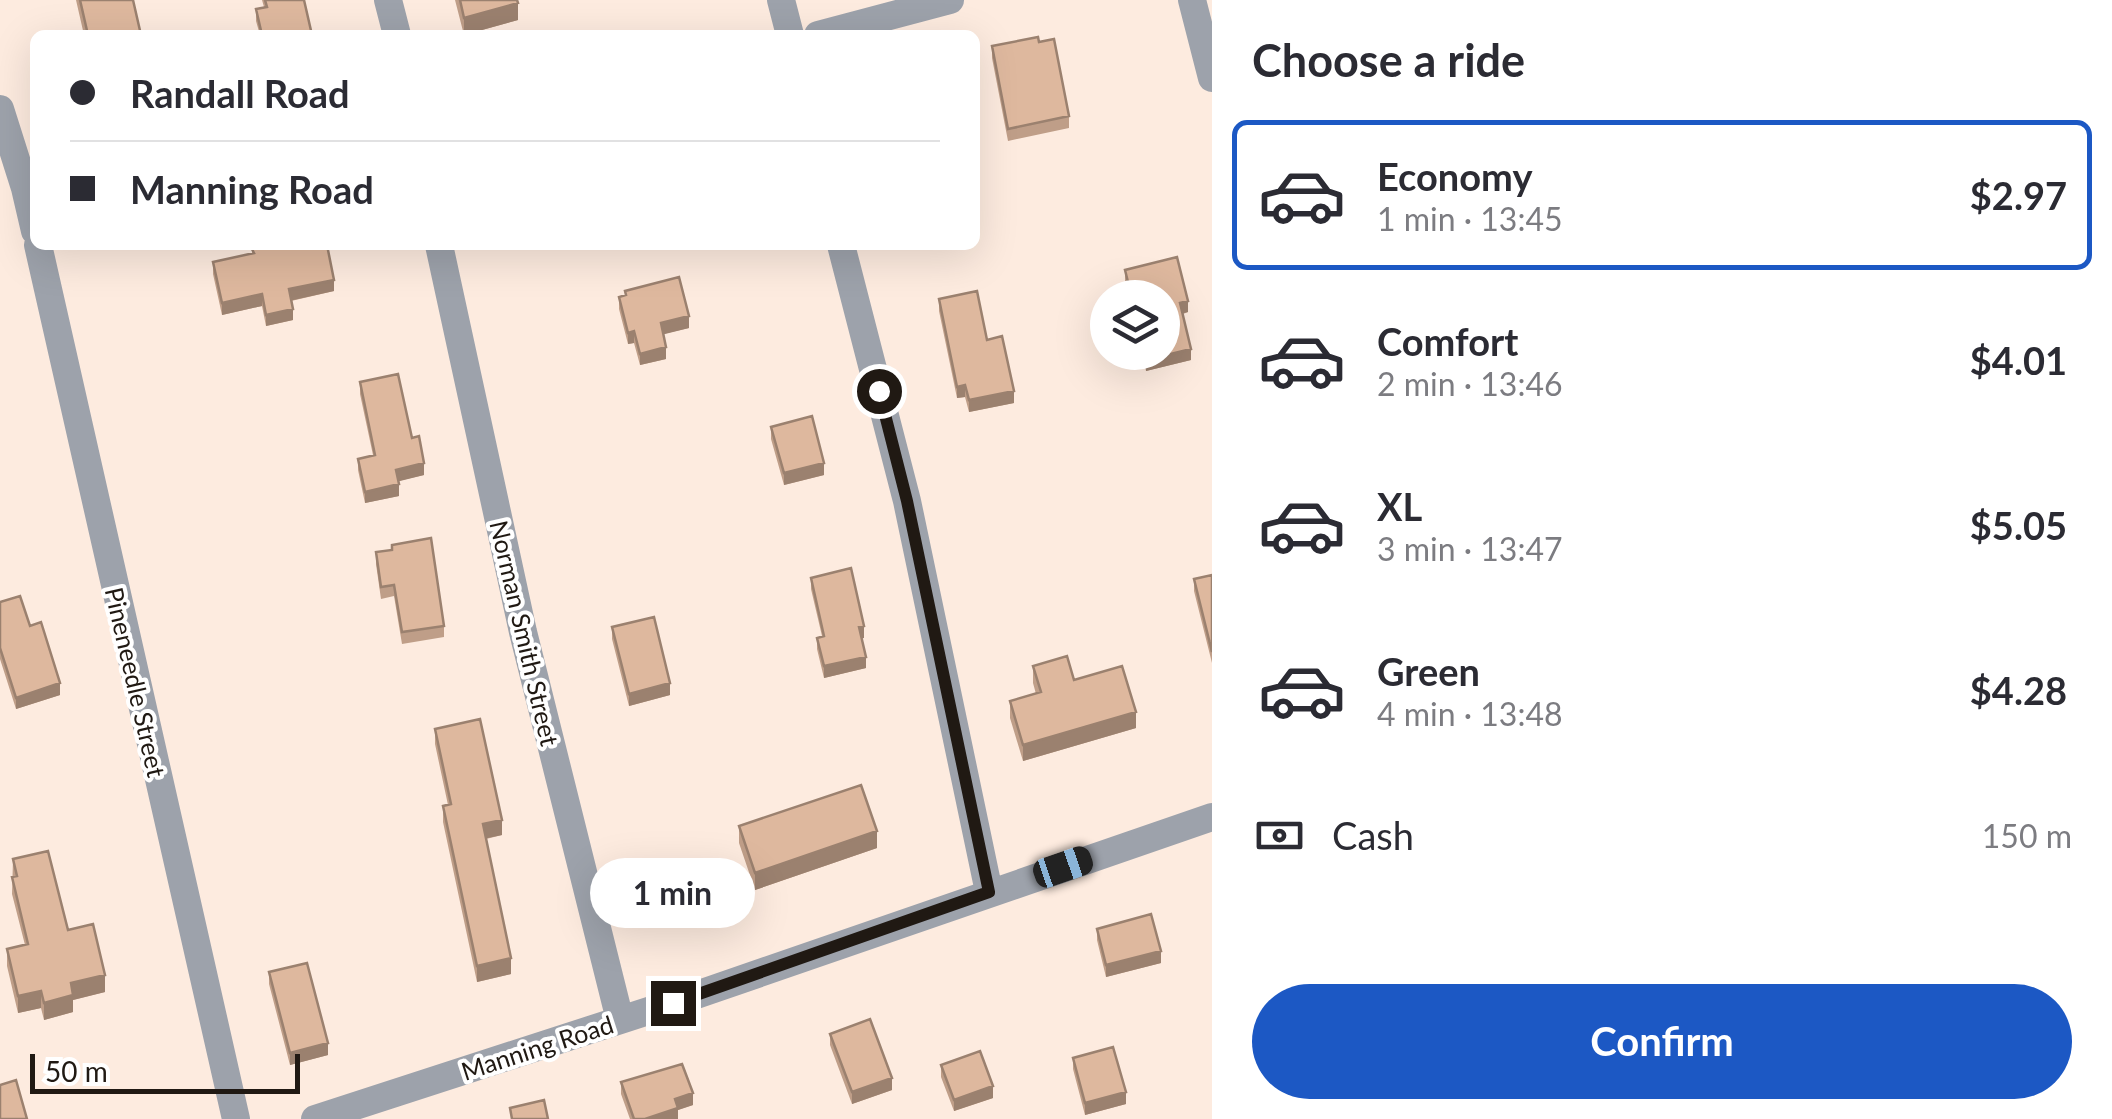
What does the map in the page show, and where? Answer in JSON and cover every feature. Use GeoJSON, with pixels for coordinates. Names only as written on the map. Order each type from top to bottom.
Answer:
{"type":"FeatureCollection","features":[{"type":"Feature","properties":{"kind":"street"},"geometry":{"type":"LineString","coordinates":[[388,0],[396,30]]}},
{"type":"Feature","properties":{"kind":"street"},"geometry":{"type":"LineString","coordinates":[[781,0],[789,30]]}},
{"type":"Feature","properties":{"kind":"street"},"geometry":{"type":"LineString","coordinates":[[837,30],[950,0]]}},
{"type":"Feature","properties":{"kind":"street"},"geometry":{"type":"LineString","coordinates":[[1192,0],[1212,78]]}},
{"type":"Feature","properties":{"kind":"street"},"geometry":{"type":"LineString","coordinates":[[0,109],[30,187]]}},
{"type":"Feature","properties":{"kind":"street","name":"Pineneedle Street"},"geometry":{"type":"LineString","coordinates":[[39,250],[236,1119]]}},
{"type":"Feature","properties":{"kind":"street","name":"Norman Smith Street"},"geometry":{"type":"LineString","coordinates":[[440,250],[523,632],[620,1020]]}},
{"type":"Feature","properties":{"kind":"street"},"geometry":{"type":"LineString","coordinates":[[842,250],[907,501],[989,892]]}},
{"type":"Feature","properties":{"kind":"street","name":"Manning Road"},"geometry":{"type":"LineString","coordinates":[[316,1119],[620,1020],[1212,817]]}},
{"type":"Feature","properties":{"kind":"building"},"geometry":{"type":"Polygon","coordinates":[[[80,0],[133,0],[140,30],[87,30],[80,0]]]}},
{"type":"Feature","properties":{"kind":"building"},"geometry":{"type":"Polygon","coordinates":[[[265,0],[304,0],[311,30],[261,30],[256,9],[267,7],[265,0]]]}},
{"type":"Feature","properties":{"kind":"building"},"geometry":{"type":"Polygon","coordinates":[[[460,0],[517,0],[518,3],[464,18],[460,0]]]}},
{"type":"Feature","properties":{"kind":"building"},"geometry":{"type":"Polygon","coordinates":[[[1038,37],[1039,42],[1054,39],[1069,116],[1008,129],[992,46],[1038,37]]]}},
{"type":"Feature","properties":{"kind":"building"},"geometry":{"type":"Polygon","coordinates":[[[252,250],[328,250],[334,280],[289,289],[293,309],[266,315],[262,294],[222,303],[213,262],[254,253],[252,250]]]}},
{"type":"Feature","properties":{"kind":"building"},"geometry":{"type":"Polygon","coordinates":[[[1177,257],[1188,301],[1180,303],[1180,280],[1128,280],[1125,270],[1177,257]]]}},
{"type":"Feature","properties":{"kind":"building"},"geometry":{"type":"Polygon","coordinates":[[[679,277],[689,316],[661,323],[666,347],[640,354],[634,331],[628,333],[619,297],[626,295],[625,291],[679,277]]]}},
{"type":"Feature","properties":{"kind":"building"},"geometry":{"type":"Polygon","coordinates":[[[977,291],[987,340],[1002,336],[1014,391],[969,400],[965,385],[957,387],[939,299],[977,291]]]}},
{"type":"Feature","properties":{"kind":"building"},"geometry":{"type":"Polygon","coordinates":[[[1180,303],[1191,349],[1180,352],[1180,303]]]}},
{"type":"Feature","properties":{"kind":"building"},"geometry":{"type":"Polygon","coordinates":[[[398,374],[412,438],[419,436],[424,463],[396,470],[399,484],[365,492],[358,459],[375,455],[360,382],[398,374]]]}},
{"type":"Feature","properties":{"kind":"building"},"geometry":{"type":"Polygon","coordinates":[[[812,416],[824,463],[784,473],[771,427],[812,416]]]}},
{"type":"Feature","properties":{"kind":"building"},"geometry":{"type":"Polygon","coordinates":[[[431,538],[444,626],[402,632],[394,585],[381,587],[376,552],[431,538]]]}},
{"type":"Feature","properties":{"kind":"building"},"geometry":{"type":"Polygon","coordinates":[[[851,568],[864,626],[859,627],[866,657],[824,666],[817,638],[824,636],[811,578],[851,568]]]}},
{"type":"Feature","properties":{"kind":"building"},"geometry":{"type":"Polygon","coordinates":[[[1212,575],[1212,652],[1194,579],[1212,575]]]}},
{"type":"Feature","properties":{"kind":"building"},"geometry":{"type":"Polygon","coordinates":[[[20,596],[30,626],[41,622],[60,683],[16,698],[0,648],[0,602],[20,596]]]}},
{"type":"Feature","properties":{"kind":"building"},"geometry":{"type":"Polygon","coordinates":[[[654,617],[670,683],[629,694],[612,627],[654,617]]]}},
{"type":"Feature","properties":{"kind":"building"},"geometry":{"type":"Polygon","coordinates":[[[1067,656],[1074,680],[1122,666],[1136,712],[1023,745],[1010,701],[1041,692],[1033,666],[1067,656]]]}},
{"type":"Feature","properties":{"kind":"building"},"geometry":{"type":"Polygon","coordinates":[[[480,719],[502,820],[483,824],[511,958],[477,966],[443,806],[451,804],[435,729],[480,719]]]}},
{"type":"Feature","properties":{"kind":"building"},"geometry":{"type":"Polygon","coordinates":[[[861,785],[877,831],[755,873],[739,826],[861,785]]]}},
{"type":"Feature","properties":{"kind":"building"},"geometry":{"type":"Polygon","coordinates":[[[48,851],[68,930],[93,924],[105,975],[71,983],[73,995],[44,1003],[41,991],[18,996],[7,949],[28,944],[12,877],[17,876],[13,859],[48,851]]]}},
{"type":"Feature","properties":{"kind":"building"},"geometry":{"type":"Polygon","coordinates":[[[1151,914],[1161,951],[1106,965],[1097,929],[1151,914]]]}},
{"type":"Feature","properties":{"kind":"building"},"geometry":{"type":"Polygon","coordinates":[[[307,963],[328,1043],[290,1053],[269,972],[307,963]]]}},
{"type":"Feature","properties":{"kind":"building"},"geometry":{"type":"Polygon","coordinates":[[[870,1019],[892,1078],[852,1092],[830,1034],[870,1019]]]}},
{"type":"Feature","properties":{"kind":"building"},"geometry":{"type":"Polygon","coordinates":[[[1113,1047],[1126,1092],[1085,1103],[1073,1058],[1113,1047]]]}},
{"type":"Feature","properties":{"kind":"building"},"geometry":{"type":"Polygon","coordinates":[[[980,1051],[993,1086],[954,1100],[941,1065],[980,1051]]]}},
{"type":"Feature","properties":{"kind":"building"},"geometry":{"type":"Polygon","coordinates":[[[682,1064],[693,1093],[675,1099],[678,1108],[634,1119],[621,1082],[682,1064]]]}},
{"type":"Feature","properties":{"kind":"building"},"geometry":{"type":"Polygon","coordinates":[[[16,1080],[27,1119],[0,1119],[0,1085],[16,1080]]]}},
{"type":"Feature","properties":{"kind":"building"},"geometry":{"type":"Polygon","coordinates":[[[544,1100],[548,1119],[512,1119],[510,1108],[544,1100]]]}},
{"type":"Feature","properties":{"kind":"route"},"geometry":{"type":"LineString","coordinates":[[673,1003],[989,892],[907,501],[879,391]]}}]}
